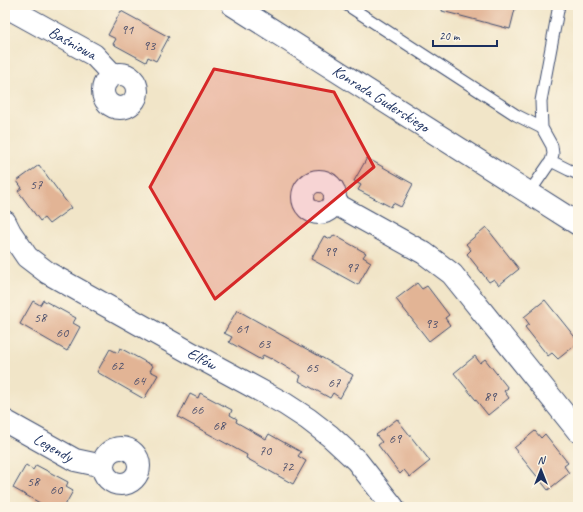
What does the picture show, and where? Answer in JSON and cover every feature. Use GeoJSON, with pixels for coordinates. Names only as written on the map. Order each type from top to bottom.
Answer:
{"type":"FeatureCollection","features":[{"type":"Feature","properties":{"kind":"street","name":"Konrada Guderskiego"},"geometry":{"type":"LineString","coordinates":[[233,5],[578,224]]}},
{"type":"Feature","properties":{"kind":"street","name":"Baśniowa"},"geometry":{"type":"LineString","coordinates":[[5,6],[94,55],[114,75]]}},
{"type":"Feature","properties":{"kind":"street"},"geometry":{"type":"LineString","coordinates":[[334,203],[424,253],[452,274],[578,431]]}},
{"type":"Feature","properties":{"kind":"street","name":"Elfów"},"geometry":{"type":"LineString","coordinates":[[5,222],[27,257],[48,273],[285,404],[308,419],[330,436],[357,461],[393,507]]}},
{"type":"Feature","properties":{"kind":"street","name":"Legendy"},"geometry":{"type":"LineString","coordinates":[[5,422],[75,460],[103,466]]}},
{"type":"Feature","properties":{"kind":"lane"},"geometry":{"type":"LineString","coordinates":[[347,5],[516,115],[542,128]]}},
{"type":"Feature","properties":{"kind":"lane"},"geometry":{"type":"LineString","coordinates":[[529,194],[551,161],[553,154],[552,146],[542,128],[541,101],[559,5]]}},
{"type":"Feature","properties":{"kind":"lane"},"geometry":{"type":"LineString","coordinates":[[551,161],[578,174]]}},
{"type":"Feature","properties":{"kind":"highlighted area"},"geometry":{"type":"Polygon","coordinates":[[[214,69],[334,92],[374,167],[215,299],[150,187],[214,69]]]}},
{"type":"Feature","properties":{"kind":"building"},"geometry":{"type":"Polygon","coordinates":[[[443,5],[516,5],[510,29],[442,11],[443,5]]]}},
{"type":"Feature","properties":{"kind":"building"},"geometry":{"type":"Polygon","coordinates":[[[121,11],[169,37],[156,61],[148,57],[146,62],[113,44],[116,39],[108,35],[121,11]]]}},
{"type":"Feature","properties":{"kind":"building"},"geometry":{"type":"Polygon","coordinates":[[[367,158],[413,184],[401,207],[393,203],[391,207],[358,190],[361,185],[354,181],[367,158]]]}},
{"type":"Feature","properties":{"kind":"building"},"geometry":{"type":"Polygon","coordinates":[[[39,165],[71,208],[49,224],[44,218],[40,221],[18,191],[22,188],[17,181],[39,165]]]}},
{"type":"Feature","properties":{"kind":"building"},"geometry":{"type":"Polygon","coordinates":[[[486,227],[519,269],[499,285],[494,279],[489,282],[467,254],[471,250],[466,244],[486,227]]]}},
{"type":"Feature","properties":{"kind":"building"},"geometry":{"type":"Polygon","coordinates":[[[334,235],[366,253],[363,257],[371,262],[358,285],[311,259],[324,236],[331,239],[334,235]]]}},
{"type":"Feature","properties":{"kind":"building"},"geometry":{"type":"Polygon","coordinates":[[[417,283],[422,289],[427,286],[449,315],[445,318],[450,325],[429,341],[396,299],[417,283]]]}},
{"type":"Feature","properties":{"kind":"building"},"geometry":{"type":"Polygon","coordinates":[[[43,300],[76,318],[73,323],[80,327],[67,351],[20,324],[33,301],[40,305],[43,300]]]}},
{"type":"Feature","properties":{"kind":"building"},"geometry":{"type":"Polygon","coordinates":[[[545,300],[578,341],[578,343],[558,359],[552,353],[548,356],[525,327],[529,324],[524,317],[545,300]]]}},
{"type":"Feature","properties":{"kind":"building"},"geometry":{"type":"Polygon","coordinates":[[[237,310],[353,375],[340,398],[333,393],[330,398],[299,381],[301,376],[271,358],[263,355],[261,360],[229,342],[232,337],[224,333],[237,310]]]}},
{"type":"Feature","properties":{"kind":"building"},"geometry":{"type":"Polygon","coordinates":[[[120,348],[153,366],[150,371],[158,375],[144,399],[97,372],[110,349],[118,353],[120,348]]]}},
{"type":"Feature","properties":{"kind":"building"},"geometry":{"type":"Polygon","coordinates":[[[475,356],[480,363],[485,359],[508,388],[504,391],[509,398],[488,415],[454,373],[475,356]]]}},
{"type":"Feature","properties":{"kind":"building"},"geometry":{"type":"Polygon","coordinates":[[[200,393],[232,410],[230,415],[237,419],[236,422],[266,439],[269,434],[301,452],[298,456],[306,461],[293,484],[246,458],[247,455],[178,417],[190,394],[198,398],[200,393]]]}},
{"type":"Feature","properties":{"kind":"building"},"geometry":{"type":"Polygon","coordinates":[[[397,419],[430,461],[410,477],[404,470],[400,474],[378,445],[382,442],[376,435],[397,419]]]}},
{"type":"Feature","properties":{"kind":"building"},"geometry":{"type":"Polygon","coordinates":[[[535,431],[541,438],[545,434],[568,463],[564,466],[569,473],[548,490],[514,448],[535,431]]]}},
{"type":"Feature","properties":{"kind":"building"},"geometry":{"type":"Polygon","coordinates":[[[26,465],[33,470],[36,465],[68,482],[66,487],[73,491],[64,507],[47,507],[13,488],[26,465]]]}}]}
